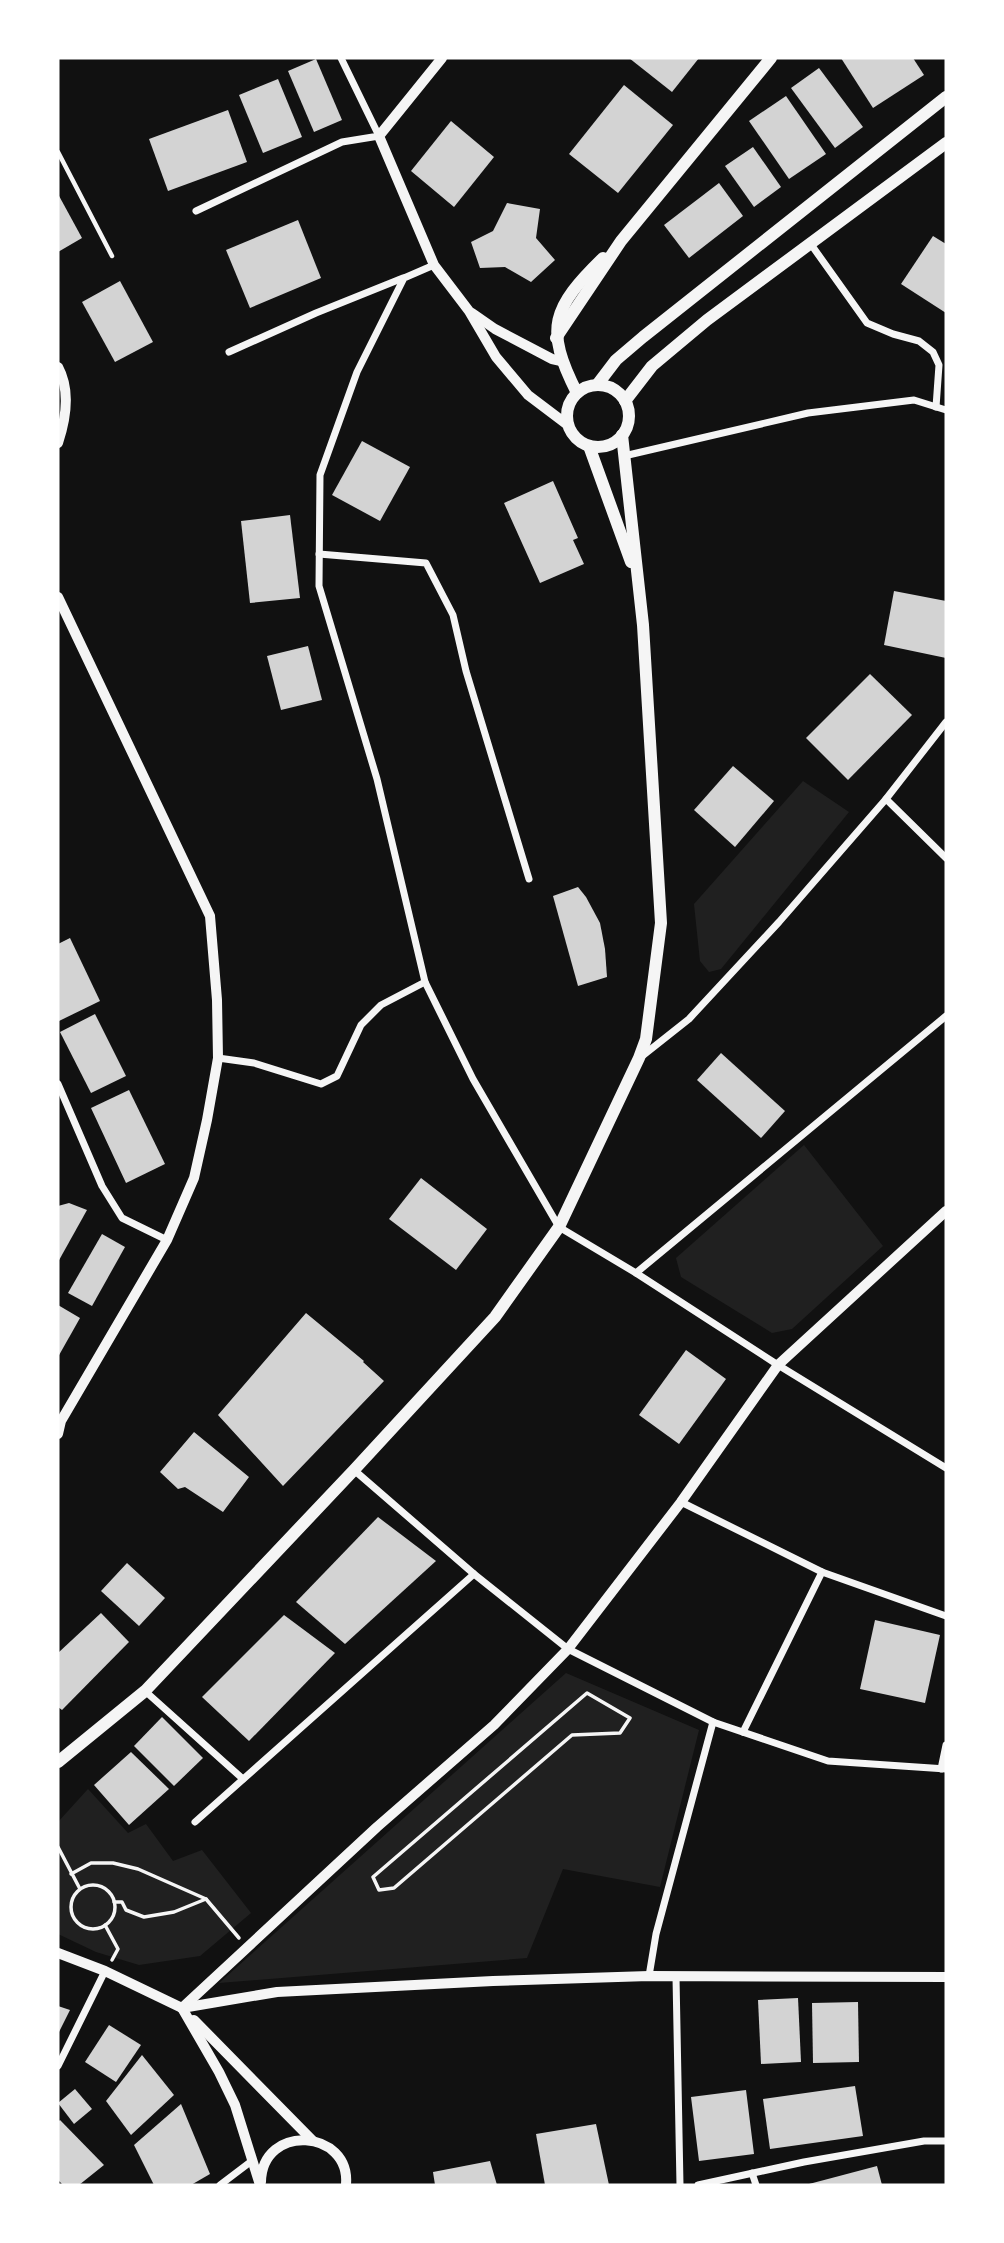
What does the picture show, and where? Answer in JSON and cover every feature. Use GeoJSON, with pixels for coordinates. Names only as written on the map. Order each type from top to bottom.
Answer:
{"type":"FeatureCollection","features":[{"type":"Feature","properties":{"kind":"main road"},"geometry":{"type":"LineString","coordinates":[[577,393],[561,361],[556,338],[561,308],[577,284],[621,241],[771,58]]}},
{"type":"Feature","properties":{"kind":"main road"},"geometry":{"type":"LineString","coordinates":[[622,435],[607,446],[589,446],[580,441],[569,426],[569,405],[577,393],[597,385],[616,360],[643,337],[946,97]]}},
{"type":"Feature","properties":{"kind":"main road"},"geometry":{"type":"LineString","coordinates":[[625,401],[652,366],[706,320],[946,143]]}},
{"type":"Feature","properties":{"kind":"main road"},"geometry":{"type":"LineString","coordinates":[[58,1762],[145,1691],[495,1317],[559,1227],[639,1058],[646,1039],[661,923],[639,582],[622,435],[629,419],[625,401],[613,389],[597,385]]}},
{"type":"Feature","properties":{"kind":"main road"},"geometry":{"type":"LineString","coordinates":[[589,446],[639,582]]}},
{"type":"Feature","properties":{"kind":"street"},"geometry":{"type":"LineString","coordinates":[[341,58],[379,136],[434,264],[469,312],[496,357],[528,395],[569,426]]}},
{"type":"Feature","properties":{"kind":"street"},"geometry":{"type":"LineString","coordinates":[[196,211],[342,142],[379,136],[442,58]]}},
{"type":"Feature","properties":{"kind":"street"},"geometry":{"type":"LineString","coordinates":[[810,243],[867,323],[919,341],[933,352],[939,365],[936,407]]}},
{"type":"Feature","properties":{"kind":"street"},"geometry":{"type":"LineString","coordinates":[[229,352],[434,264]]}},
{"type":"Feature","properties":{"kind":"street"},"geometry":{"type":"LineString","coordinates":[[404,278],[356,372],[320,475],[319,586],[377,779],[425,982],[473,1079],[559,1227],[946,1468]]}},
{"type":"Feature","properties":{"kind":"street"},"geometry":{"type":"LineString","coordinates":[[469,312],[505,334],[552,359],[561,361]]}},
{"type":"Feature","properties":{"kind":"street"},"geometry":{"type":"LineString","coordinates":[[58,367],[66,396],[64,423],[58,443]]}},
{"type":"Feature","properties":{"kind":"street"},"geometry":{"type":"LineString","coordinates":[[624,456],[808,413],[914,400],[946,410]]}},
{"type":"Feature","properties":{"kind":"street"},"geometry":{"type":"LineString","coordinates":[[319,554],[426,563],[453,615],[466,671],[529,878]]}},
{"type":"Feature","properties":{"kind":"street"},"geometry":{"type":"LineString","coordinates":[[58,597],[210,916],[217,1000],[218,1058],[194,1178],[167,1240],[60,1419],[58,1434]]}},
{"type":"Feature","properties":{"kind":"street"},"geometry":{"type":"LineString","coordinates":[[639,1058],[689,1019],[779,922],[886,799],[946,722]]}},
{"type":"Feature","properties":{"kind":"street"},"geometry":{"type":"LineString","coordinates":[[886,799],[946,858]]}},
{"type":"Feature","properties":{"kind":"street"},"geometry":{"type":"LineString","coordinates":[[218,1058],[254,1063],[321,1084],[337,1076],[361,1025],[381,1005],[425,982]]}},
{"type":"Feature","properties":{"kind":"street"},"geometry":{"type":"LineString","coordinates":[[636,1273],[946,1016]]}},
{"type":"Feature","properties":{"kind":"street"},"geometry":{"type":"LineString","coordinates":[[58,1084],[102,1186],[122,1218],[167,1240]]}},
{"type":"Feature","properties":{"kind":"street"},"geometry":{"type":"LineString","coordinates":[[182,2008],[377,1828],[494,1725],[568,1649],[681,1502],[778,1365],[946,1211]]}},
{"type":"Feature","properties":{"kind":"street"},"geometry":{"type":"LineString","coordinates":[[354,1470],[474,1574],[568,1649],[713,1722],[828,1761],[944,1769],[946,1745]]}},
{"type":"Feature","properties":{"kind":"street"},"geometry":{"type":"LineString","coordinates":[[681,1502],[822,1572],[946,1616]]}},
{"type":"Feature","properties":{"kind":"street"},"geometry":{"type":"LineString","coordinates":[[743,1732],[822,1572]]}},
{"type":"Feature","properties":{"kind":"street"},"geometry":{"type":"LineString","coordinates":[[195,1822],[474,1574]]}},
{"type":"Feature","properties":{"kind":"street"},"geometry":{"type":"LineString","coordinates":[[145,1691],[243,1779]]}},
{"type":"Feature","properties":{"kind":"street"},"geometry":{"type":"LineString","coordinates":[[649,1976],[656,1934],[713,1722]]}},
{"type":"Feature","properties":{"kind":"street"},"geometry":{"type":"LineString","coordinates":[[58,1953],[105,1971],[182,2008],[312,2140]]}},
{"type":"Feature","properties":{"kind":"street"},"geometry":{"type":"LineString","coordinates":[[58,2066],[105,1971]]}},
{"type":"Feature","properties":{"kind":"street"},"geometry":{"type":"LineString","coordinates":[[182,2008],[277,1992],[493,1981],[649,1976],[946,1977]]}},
{"type":"Feature","properties":{"kind":"street"},"geometry":{"type":"LineString","coordinates":[[676,1977],[680,2185]]}},
{"type":"Feature","properties":{"kind":"street"},"geometry":{"type":"LineString","coordinates":[[182,2008],[235,2105],[260,2185]]}},
{"type":"Feature","properties":{"kind":"street"},"geometry":{"type":"LineString","coordinates":[[260,2185],[266,2162],[274,2151],[285,2143],[298,2140],[312,2140],[335,2153],[343,2164],[349,2183]]}},
{"type":"Feature","properties":{"kind":"street"},"geometry":{"type":"LineString","coordinates":[[698,2185],[804,2162],[923,2141],[946,2141]]}},
{"type":"Feature","properties":{"kind":"street"},"geometry":{"type":"LineString","coordinates":[[220,2185],[253,2160]]}},
{"type":"Feature","properties":{"kind":"street"},"geometry":{"type":"LineString","coordinates":[[752,2173],[756,2185]]}},
{"type":"Feature","properties":{"kind":"lane"},"geometry":{"type":"LineString","coordinates":[[58,152],[112,256]]}},
{"type":"Feature","properties":{"kind":"path"},"geometry":{"type":"LineString","coordinates":[[587,1693],[630,1718],[620,1733],[572,1735],[394,1888],[379,1890],[373,1878],[587,1693]]}},
{"type":"Feature","properties":{"kind":"path"},"geometry":{"type":"LineString","coordinates":[[58,1847],[80,1889]]}},
{"type":"Feature","properties":{"kind":"path"},"geometry":{"type":"LineString","coordinates":[[71,1874],[91,1863],[113,1863],[138,1869],[206,1899],[247,1948]]}},
{"type":"Feature","properties":{"kind":"path"},"geometry":{"type":"LineString","coordinates":[[100,1886],[111,1895],[114,1902],[113,1915],[105,1925],[86,1928],[75,1920],[71,1913],[72,1900],[80,1889],[100,1886]]}},
{"type":"Feature","properties":{"kind":"path"},"geometry":{"type":"LineString","coordinates":[[114,1902],[122,1902],[126,1910],[144,1917],[174,1912],[206,1899]]}},
{"type":"Feature","properties":{"kind":"path"},"geometry":{"type":"LineString","coordinates":[[105,1925],[118,1949],[105,1971]]}},
{"type":"Feature","properties":{"kind":"shaded area"},"geometry":{"type":"Polygon","coordinates":[[[803,781],[849,812],[721,969],[709,972],[700,961],[694,904],[803,781]]]}},
{"type":"Feature","properties":{"kind":"shaded area"},"geometry":{"type":"Polygon","coordinates":[[[804,1145],[883,1246],[792,1329],[772,1333],[681,1277],[676,1258],[804,1145]]]}},
{"type":"Feature","properties":{"kind":"shaded area"},"geometry":{"type":"Polygon","coordinates":[[[566,1673],[699,1730],[660,1887],[563,1869],[527,1958],[219,1983],[566,1673]]]}},
{"type":"Feature","properties":{"kind":"shaded area"},"geometry":{"type":"Polygon","coordinates":[[[88,1789],[128,1833],[146,1824],[173,1861],[202,1850],[251,1913],[200,1956],[139,1965],[96,1952],[58,1934],[58,1822],[88,1789]]]}},
{"type":"Feature","properties":{"kind":"building"},"geometry":{"type":"Polygon","coordinates":[[[629,58],[699,58],[672,92],[629,58]]]}},
{"type":"Feature","properties":{"kind":"building"},"geometry":{"type":"Polygon","coordinates":[[[841,58],[913,58],[924,75],[873,108],[841,58]]]}},
{"type":"Feature","properties":{"kind":"building"},"geometry":{"type":"Polygon","coordinates":[[[316,59],[342,120],[314,132],[288,71],[316,59]]]}},
{"type":"Feature","properties":{"kind":"building"},"geometry":{"type":"Polygon","coordinates":[[[819,68],[863,127],[835,148],[791,88],[819,68]]]}},
{"type":"Feature","properties":{"kind":"building"},"geometry":{"type":"Polygon","coordinates":[[[278,79],[302,137],[263,153],[239,95],[278,79]]]}},
{"type":"Feature","properties":{"kind":"building"},"geometry":{"type":"Polygon","coordinates":[[[624,85],[673,125],[618,193],[569,154],[624,85]]]}},
{"type":"Feature","properties":{"kind":"building"},"geometry":{"type":"Polygon","coordinates":[[[786,96],[826,154],[789,179],[749,121],[786,96]]]}},
{"type":"Feature","properties":{"kind":"building"},"geometry":{"type":"Polygon","coordinates":[[[228,110],[247,162],[168,191],[149,139],[228,110]]]}},
{"type":"Feature","properties":{"kind":"building"},"geometry":{"type":"Polygon","coordinates":[[[451,121],[494,157],[454,207],[411,171],[451,121]]]}},
{"type":"Feature","properties":{"kind":"building"},"geometry":{"type":"Polygon","coordinates":[[[753,147],[781,187],[754,207],[725,166],[753,147]]]}},
{"type":"Feature","properties":{"kind":"building"},"geometry":{"type":"Polygon","coordinates":[[[719,183],[743,216],[689,258],[664,225],[719,183]]]}},
{"type":"Feature","properties":{"kind":"building"},"geometry":{"type":"Polygon","coordinates":[[[58,194],[82,238],[58,252],[58,194]]]}},
{"type":"Feature","properties":{"kind":"building"},"geometry":{"type":"Polygon","coordinates":[[[507,203],[540,209],[536,238],[555,260],[531,282],[505,267],[480,268],[471,242],[493,231],[507,203]]]}},
{"type":"Feature","properties":{"kind":"building"},"geometry":{"type":"Polygon","coordinates":[[[298,220],[321,278],[250,308],[226,250],[298,220]]]}},
{"type":"Feature","properties":{"kind":"building"},"geometry":{"type":"Polygon","coordinates":[[[933,236],[946,244],[946,313],[901,284],[933,236]]]}},
{"type":"Feature","properties":{"kind":"building"},"geometry":{"type":"Polygon","coordinates":[[[120,281],[153,342],[115,362],[82,302],[120,281]]]}},
{"type":"Feature","properties":{"kind":"building"},"geometry":{"type":"Polygon","coordinates":[[[362,441],[410,467],[380,521],[332,495],[362,441]]]}},
{"type":"Feature","properties":{"kind":"building"},"geometry":{"type":"Polygon","coordinates":[[[553,481],[578,538],[573,540],[584,564],[540,583],[504,503],[553,481]]]}},
{"type":"Feature","properties":{"kind":"building"},"geometry":{"type":"Polygon","coordinates":[[[290,515],[300,598],[250,603],[241,521],[290,515]]]}},
{"type":"Feature","properties":{"kind":"building"},"geometry":{"type":"Polygon","coordinates":[[[894,591],[946,601],[946,658],[884,645],[894,591]]]}},
{"type":"Feature","properties":{"kind":"building"},"geometry":{"type":"Polygon","coordinates":[[[308,646],[322,700],[281,710],[267,656],[308,646]]]}},
{"type":"Feature","properties":{"kind":"building"},"geometry":{"type":"Polygon","coordinates":[[[870,674],[912,715],[848,780],[806,738],[870,674]]]}},
{"type":"Feature","properties":{"kind":"building"},"geometry":{"type":"Polygon","coordinates":[[[733,766],[774,801],[735,847],[694,810],[733,766]]]}},
{"type":"Feature","properties":{"kind":"building"},"geometry":{"type":"Polygon","coordinates":[[[578,887],[600,923],[607,977],[578,986],[553,896],[578,887]]]}},
{"type":"Feature","properties":{"kind":"building"},"geometry":{"type":"Polygon","coordinates":[[[70,938],[100,1001],[59,1021],[58,944],[70,938]]]}},
{"type":"Feature","properties":{"kind":"building"},"geometry":{"type":"Polygon","coordinates":[[[95,1014],[126,1076],[91,1093],[60,1032],[95,1014]]]}},
{"type":"Feature","properties":{"kind":"building"},"geometry":{"type":"Polygon","coordinates":[[[721,1053],[785,1111],[761,1138],[697,1080],[721,1053]]]}},
{"type":"Feature","properties":{"kind":"building"},"geometry":{"type":"Polygon","coordinates":[[[129,1090],[165,1164],[126,1183],[91,1108],[129,1090]]]}},
{"type":"Feature","properties":{"kind":"building"},"geometry":{"type":"Polygon","coordinates":[[[421,1178],[487,1229],[456,1270],[389,1219],[421,1178]]]}},
{"type":"Feature","properties":{"kind":"building"},"geometry":{"type":"Polygon","coordinates":[[[69,1203],[87,1210],[58,1262],[58,1206],[69,1203]]]}},
{"type":"Feature","properties":{"kind":"building"},"geometry":{"type":"Polygon","coordinates":[[[102,1234],[125,1247],[92,1306],[68,1293],[102,1234]]]}},
{"type":"Feature","properties":{"kind":"building"},"geometry":{"type":"Polygon","coordinates":[[[58,1305],[80,1318],[58,1357],[58,1305]]]}},
{"type":"Feature","properties":{"kind":"building"},"geometry":{"type":"Polygon","coordinates":[[[306,1313],[384,1381],[283,1486],[218,1415],[306,1313]]]}},
{"type":"Feature","properties":{"kind":"building"},"geometry":{"type":"Polygon","coordinates":[[[686,1350],[726,1379],[679,1444],[639,1415],[686,1350]]]}},
{"type":"Feature","properties":{"kind":"building"},"geometry":{"type":"Polygon","coordinates":[[[194,1432],[249,1477],[223,1512],[185,1487],[178,1489],[160,1472],[194,1432]]]}},
{"type":"Feature","properties":{"kind":"building"},"geometry":{"type":"Polygon","coordinates":[[[378,1517],[436,1561],[345,1644],[296,1602],[378,1517]]]}},
{"type":"Feature","properties":{"kind":"building"},"geometry":{"type":"Polygon","coordinates":[[[127,1563],[165,1598],[139,1626],[101,1591],[127,1563]]]}},
{"type":"Feature","properties":{"kind":"building"},"geometry":{"type":"Polygon","coordinates":[[[101,1613],[129,1642],[62,1710],[58,1707],[58,1653],[101,1613]]]}},
{"type":"Feature","properties":{"kind":"building"},"geometry":{"type":"Polygon","coordinates":[[[284,1615],[335,1653],[249,1741],[202,1697],[284,1615]]]}},
{"type":"Feature","properties":{"kind":"building"},"geometry":{"type":"Polygon","coordinates":[[[875,1620],[940,1635],[925,1703],[860,1689],[875,1620]]]}},
{"type":"Feature","properties":{"kind":"building"},"geometry":{"type":"Polygon","coordinates":[[[162,1717],[203,1758],[174,1786],[134,1746],[162,1717]]]}},
{"type":"Feature","properties":{"kind":"building"},"geometry":{"type":"Polygon","coordinates":[[[131,1752],[169,1789],[129,1825],[94,1785],[131,1752]]]}},
{"type":"Feature","properties":{"kind":"building"},"geometry":{"type":"Polygon","coordinates":[[[798,1998],[801,2062],[761,2064],[758,2000],[798,1998]]]}},
{"type":"Feature","properties":{"kind":"building"},"geometry":{"type":"Polygon","coordinates":[[[858,2002],[859,2062],[813,2063],[812,2003],[858,2002]]]}},
{"type":"Feature","properties":{"kind":"building"},"geometry":{"type":"Polygon","coordinates":[[[58,2006],[70,2010],[58,2034],[58,2006]]]}},
{"type":"Feature","properties":{"kind":"building"},"geometry":{"type":"Polygon","coordinates":[[[109,2025],[141,2045],[116,2082],[85,2062],[109,2025]]]}},
{"type":"Feature","properties":{"kind":"building"},"geometry":{"type":"Polygon","coordinates":[[[142,2055],[174,2095],[131,2135],[106,2101],[142,2055]]]}},
{"type":"Feature","properties":{"kind":"building"},"geometry":{"type":"Polygon","coordinates":[[[855,2086],[863,2136],[770,2149],[763,2099],[855,2086]]]}},
{"type":"Feature","properties":{"kind":"building"},"geometry":{"type":"Polygon","coordinates":[[[75,2089],[92,2109],[74,2124],[58,2103],[75,2089]]]}},
{"type":"Feature","properties":{"kind":"building"},"geometry":{"type":"Polygon","coordinates":[[[746,2090],[754,2154],[699,2161],[691,2097],[746,2090]]]}},
{"type":"Feature","properties":{"kind":"building"},"geometry":{"type":"Polygon","coordinates":[[[181,2104],[210,2174],[191,2185],[154,2185],[134,2145],[181,2104]]]}},
{"type":"Feature","properties":{"kind":"building"},"geometry":{"type":"Polygon","coordinates":[[[60,2120],[104,2165],[79,2185],[63,2185],[58,2180],[60,2120]]]}},
{"type":"Feature","properties":{"kind":"building"},"geometry":{"type":"Polygon","coordinates":[[[596,2124],[609,2185],[545,2185],[536,2134],[596,2124]]]}},
{"type":"Feature","properties":{"kind":"building"},"geometry":{"type":"Polygon","coordinates":[[[490,2161],[497,2185],[435,2185],[433,2172],[490,2161]]]}},
{"type":"Feature","properties":{"kind":"building"},"geometry":{"type":"Polygon","coordinates":[[[877,2166],[882,2185],[809,2185],[809,2184],[877,2166]]]}}]}
